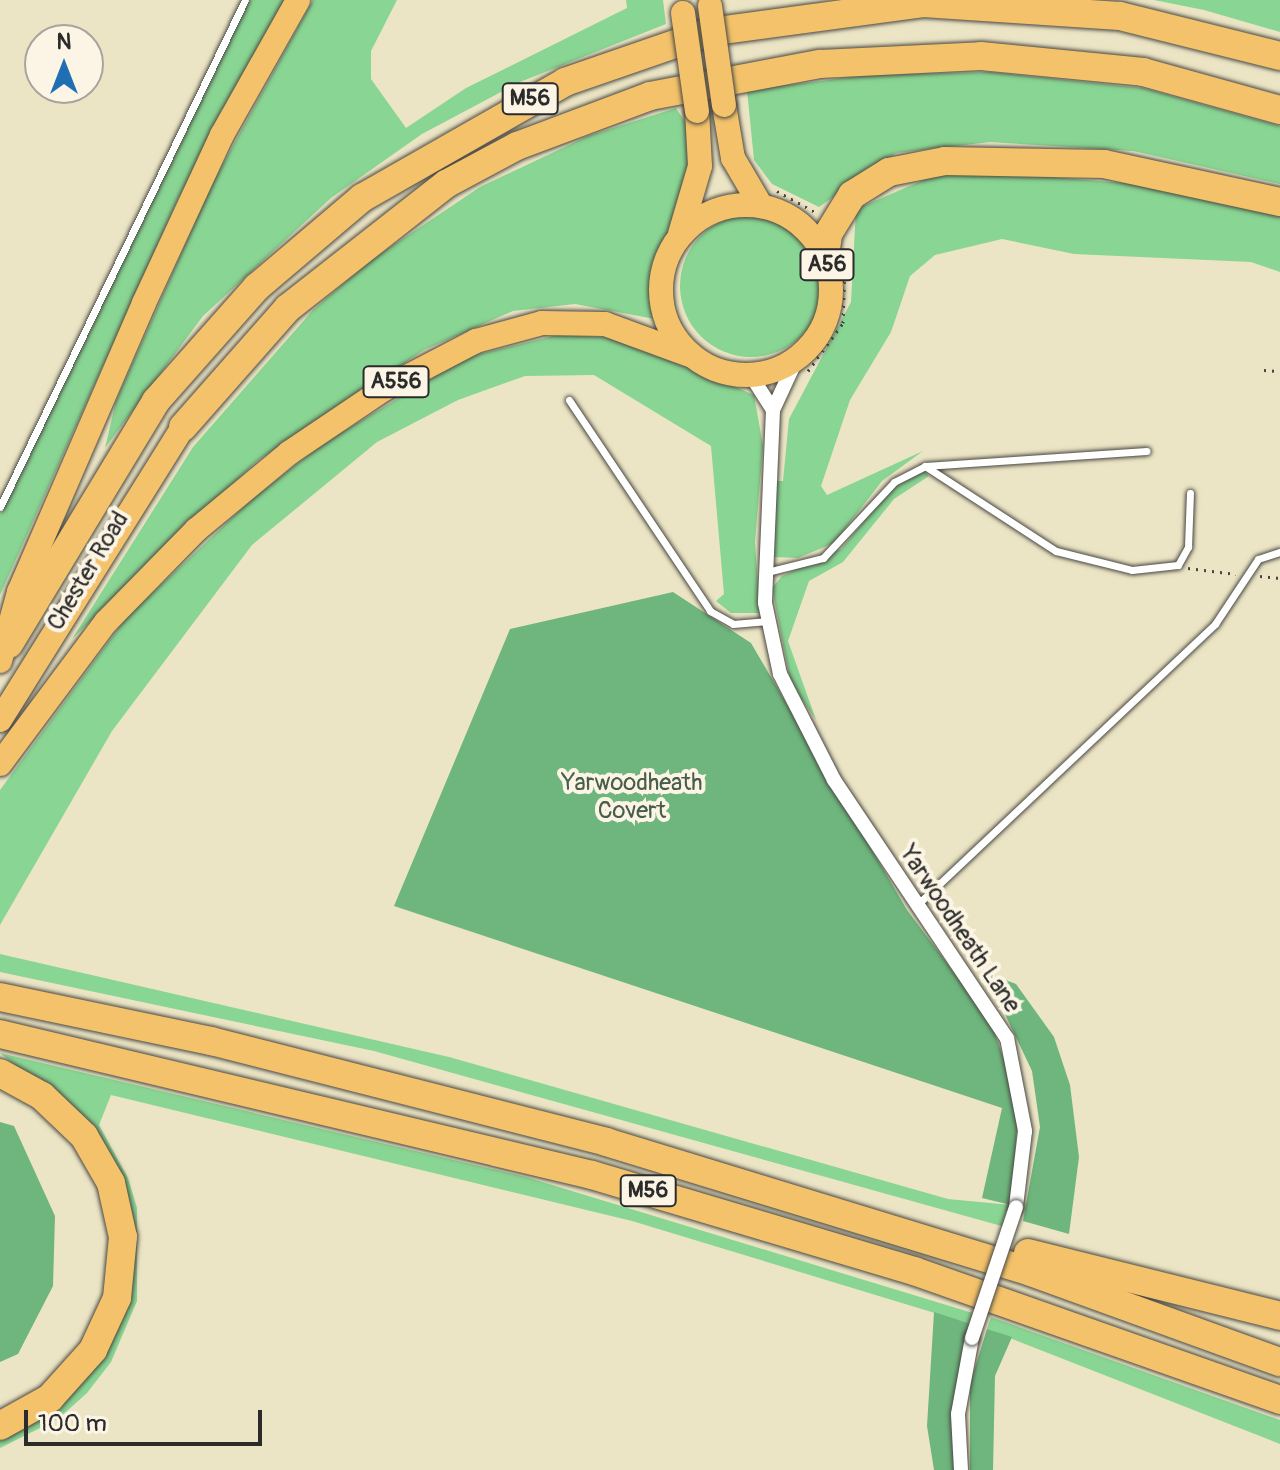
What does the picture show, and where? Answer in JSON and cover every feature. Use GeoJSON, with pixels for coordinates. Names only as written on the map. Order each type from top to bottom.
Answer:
{"type":"FeatureCollection","features":[{"type":"Feature","properties":{"kind":"highway"},"geometry":{"type":"LineString","coordinates":[[5,652],[19,592],[144,303],[222,135],[298,0]]}},
{"type":"Feature","properties":{"kind":"highway"},"geometry":{"type":"LineString","coordinates":[[675,243],[711,213],[767,197],[733,158],[710,3]]}},
{"type":"Feature","properties":{"kind":"highway","name":"M56"},"geometry":{"type":"LineString","coordinates":[[5,652],[156,401],[257,287],[362,198],[565,82],[709,32],[923,3],[1120,16],[1280,56]]}},
{"type":"Feature","properties":{"kind":"highway"},"geometry":{"type":"LineString","coordinates":[[682,6],[697,111],[698,182],[665,266],[663,302],[675,337],[692,356],[715,369],[750,374],[797,358]]}},
{"type":"Feature","properties":{"kind":"highway","name":"M56"},"geometry":{"type":"LineString","coordinates":[[183,427],[288,308],[446,184],[529,141],[650,96],[820,64],[981,56],[1143,72],[1280,110]]}},
{"type":"Feature","properties":{"kind":"highway"},"geometry":{"type":"LineString","coordinates":[[835,258],[828,234],[852,195],[915,165],[1002,159],[1104,164],[1280,202]]}},
{"type":"Feature","properties":{"kind":"highway","name":"A56"},"geometry":{"type":"LineString","coordinates":[[767,197],[835,258],[830,304],[823,328],[797,358]]}},
{"type":"Feature","properties":{"kind":"highway","name":"A556"},"geometry":{"type":"LineString","coordinates":[[0,764],[106,622],[177,549],[289,453],[384,389],[476,341],[542,323],[620,327],[692,356]]}},
{"type":"Feature","properties":{"kind":"highway","name":"Chester Road"},"geometry":{"type":"LineString","coordinates":[[0,720],[183,427]]}},
{"type":"Feature","properties":{"kind":"highway","name":"M56"},"geometry":{"type":"LineString","coordinates":[[0,997],[478,1106],[828,1207],[1280,1362]]}},
{"type":"Feature","properties":{"kind":"highway","name":"M56"},"geometry":{"type":"LineString","coordinates":[[0,1034],[592,1175],[914,1271],[1280,1400]]}},
{"type":"Feature","properties":{"kind":"highway"},"geometry":{"type":"LineString","coordinates":[[0,1073],[42,1096],[84,1136],[111,1183],[123,1237],[117,1298],[93,1350],[50,1398],[0,1426]]}},
{"type":"Feature","properties":{"kind":"highway"},"geometry":{"type":"LineString","coordinates":[[828,1207],[1280,1316]]}},
{"type":"Feature","properties":{"kind":"street","name":"Yarwoodheath Lane"},"geometry":{"type":"LineString","coordinates":[[797,358],[773,410],[764,572],[768,621],[799,719],[916,906],[1007,1038],[1025,1131],[1016,1207],[972,1338],[958,1414],[961,1470]]}},
{"type":"Feature","properties":{"kind":"street"},"geometry":{"type":"LineString","coordinates":[[750,374],[773,410]]}},
{"type":"Feature","properties":{"kind":"lane"},"geometry":{"type":"LineString","coordinates":[[0,507],[245,0]]}},
{"type":"Feature","properties":{"kind":"lane"},"geometry":{"type":"LineString","coordinates":[[569,400],[710,611],[733,624],[768,621]]}},
{"type":"Feature","properties":{"kind":"lane"},"geometry":{"type":"LineString","coordinates":[[764,572],[823,558],[894,482],[925,466],[1146,451]]}},
{"type":"Feature","properties":{"kind":"lane"},"geometry":{"type":"LineString","coordinates":[[925,466],[1056,551],[1094,566],[1172,567],[1188,547],[1190,493]]}},
{"type":"Feature","properties":{"kind":"lane"},"geometry":{"type":"LineString","coordinates":[[916,906],[1215,624],[1258,559],[1280,552]]}},
{"type":"Feature","properties":{"kind":"path"},"geometry":{"type":"LineString","coordinates":[[767,197],[819,215],[826,206]]}},
{"type":"Feature","properties":{"kind":"path"},"geometry":{"type":"LineString","coordinates":[[800,383],[838,335],[848,294],[835,258]]}},
{"type":"Feature","properties":{"kind":"path"},"geometry":{"type":"LineString","coordinates":[[1264,370],[1280,371]]}},
{"type":"Feature","properties":{"kind":"path"},"geometry":{"type":"LineString","coordinates":[[1172,567],[1280,578]]}},
{"type":"Feature","properties":{"kind":"green space"},"geometry":{"type":"Polygon","coordinates":[[[249,0],[284,0],[178,199],[0,595],[0,514],[249,0]]]}},
{"type":"Feature","properties":{"kind":"green space"},"geometry":{"type":"Polygon","coordinates":[[[313,0],[397,0],[371,51],[371,79],[406,128],[466,88],[627,8],[626,0],[663,0],[666,24],[520,82],[422,134],[331,198],[203,316],[105,448],[116,401],[212,184],[313,0]]]}},
{"type":"Feature","properties":{"kind":"green space"},"geometry":{"type":"Polygon","coordinates":[[[1154,0],[1280,0],[1280,32],[1204,10],[1154,0]]]}},
{"type":"Feature","properties":{"kind":"green space"},"geometry":{"type":"Polygon","coordinates":[[[990,72],[1143,88],[1280,126],[1280,184],[1133,151],[990,142],[896,153],[819,207],[772,184],[754,160],[747,90],[869,75],[990,72]]]}},
{"type":"Feature","properties":{"kind":"green space"},"geometry":{"type":"Polygon","coordinates":[[[676,108],[687,125],[690,157],[654,281],[660,320],[575,304],[513,311],[424,350],[257,461],[72,639],[193,447],[313,310],[371,260],[480,187],[588,136],[676,108]]]}},
{"type":"Feature","properties":{"kind":"green space"},"geometry":{"type":"Polygon","coordinates":[[[1005,173],[1171,187],[1280,216],[1280,272],[1251,262],[1074,254],[1002,239],[935,255],[910,276],[891,332],[850,400],[821,486],[827,495],[923,451],[882,481],[834,543],[798,558],[774,557],[776,481],[783,481],[789,419],[851,302],[856,209],[933,176],[1005,173]]]}},
{"type":"Feature","properties":{"kind":"green space"},"geometry":{"type":"Polygon","coordinates":[[[751,215],[778,221],[801,236],[816,259],[822,286],[816,313],[801,336],[778,351],[751,357],[724,351],[701,336],[686,313],[680,286],[686,259],[701,236],[724,221],[751,215]]]}},
{"type":"Feature","properties":{"kind":"green space"},"geometry":{"type":"Polygon","coordinates":[[[558,335],[621,338],[754,395],[763,446],[755,542],[760,613],[731,613],[716,601],[724,594],[711,446],[594,375],[525,376],[458,400],[377,442],[252,545],[112,731],[0,925],[0,790],[126,618],[252,499],[324,443],[467,357],[558,335]]]}},
{"type":"Feature","properties":{"kind":"green space"},"geometry":{"type":"Polygon","coordinates":[[[922,470],[929,476],[894,499],[843,562],[809,581],[788,641],[816,720],[791,684],[772,588],[782,576],[841,549],[894,485],[922,470]]]}},
{"type":"Feature","properties":{"kind":"green space","name":"Yarwoodheath Covert"},"geometry":{"type":"Polygon","coordinates":[[[673,592],[751,643],[907,910],[991,1022],[1019,1103],[1011,1205],[982,1198],[1002,1108],[394,906],[510,629],[673,592]]]}},
{"type":"Feature","properties":{"kind":"green space"},"geometry":{"type":"Polygon","coordinates":[[[0,954],[449,1057],[948,1199],[1011,1205],[1005,1227],[374,1051],[0,972],[0,954]]]}},
{"type":"Feature","properties":{"kind":"green space"},"geometry":{"type":"Polygon","coordinates":[[[985,972],[1016,984],[1054,1037],[1070,1085],[1079,1157],[1069,1234],[1023,1221],[1040,1127],[1032,1071],[985,972]]]}},
{"type":"Feature","properties":{"kind":"green space"},"geometry":{"type":"Polygon","coordinates":[[[0,1053],[526,1177],[976,1314],[971,1324],[632,1221],[111,1095],[99,1125],[128,1178],[137,1208],[137,1301],[111,1362],[87,1393],[58,1419],[0,1448],[0,1434],[83,1382],[129,1204],[119,1169],[93,1128],[0,1053]]]}},
{"type":"Feature","properties":{"kind":"green space"},"geometry":{"type":"Polygon","coordinates":[[[0,1122],[14,1126],[55,1216],[53,1286],[18,1354],[0,1362],[0,1122]]]}},
{"type":"Feature","properties":{"kind":"green space"},"geometry":{"type":"Polygon","coordinates":[[[934,1312],[971,1324],[953,1413],[956,1470],[934,1470],[927,1426],[934,1312]]]}},
{"type":"Feature","properties":{"kind":"green space"},"geometry":{"type":"Polygon","coordinates":[[[991,1317],[1280,1420],[1280,1444],[987,1329],[991,1317]]]}},
{"type":"Feature","properties":{"kind":"green space"},"geometry":{"type":"Polygon","coordinates":[[[987,1329],[1012,1337],[995,1376],[993,1470],[970,1470],[970,1384],[987,1329]]]}}]}
